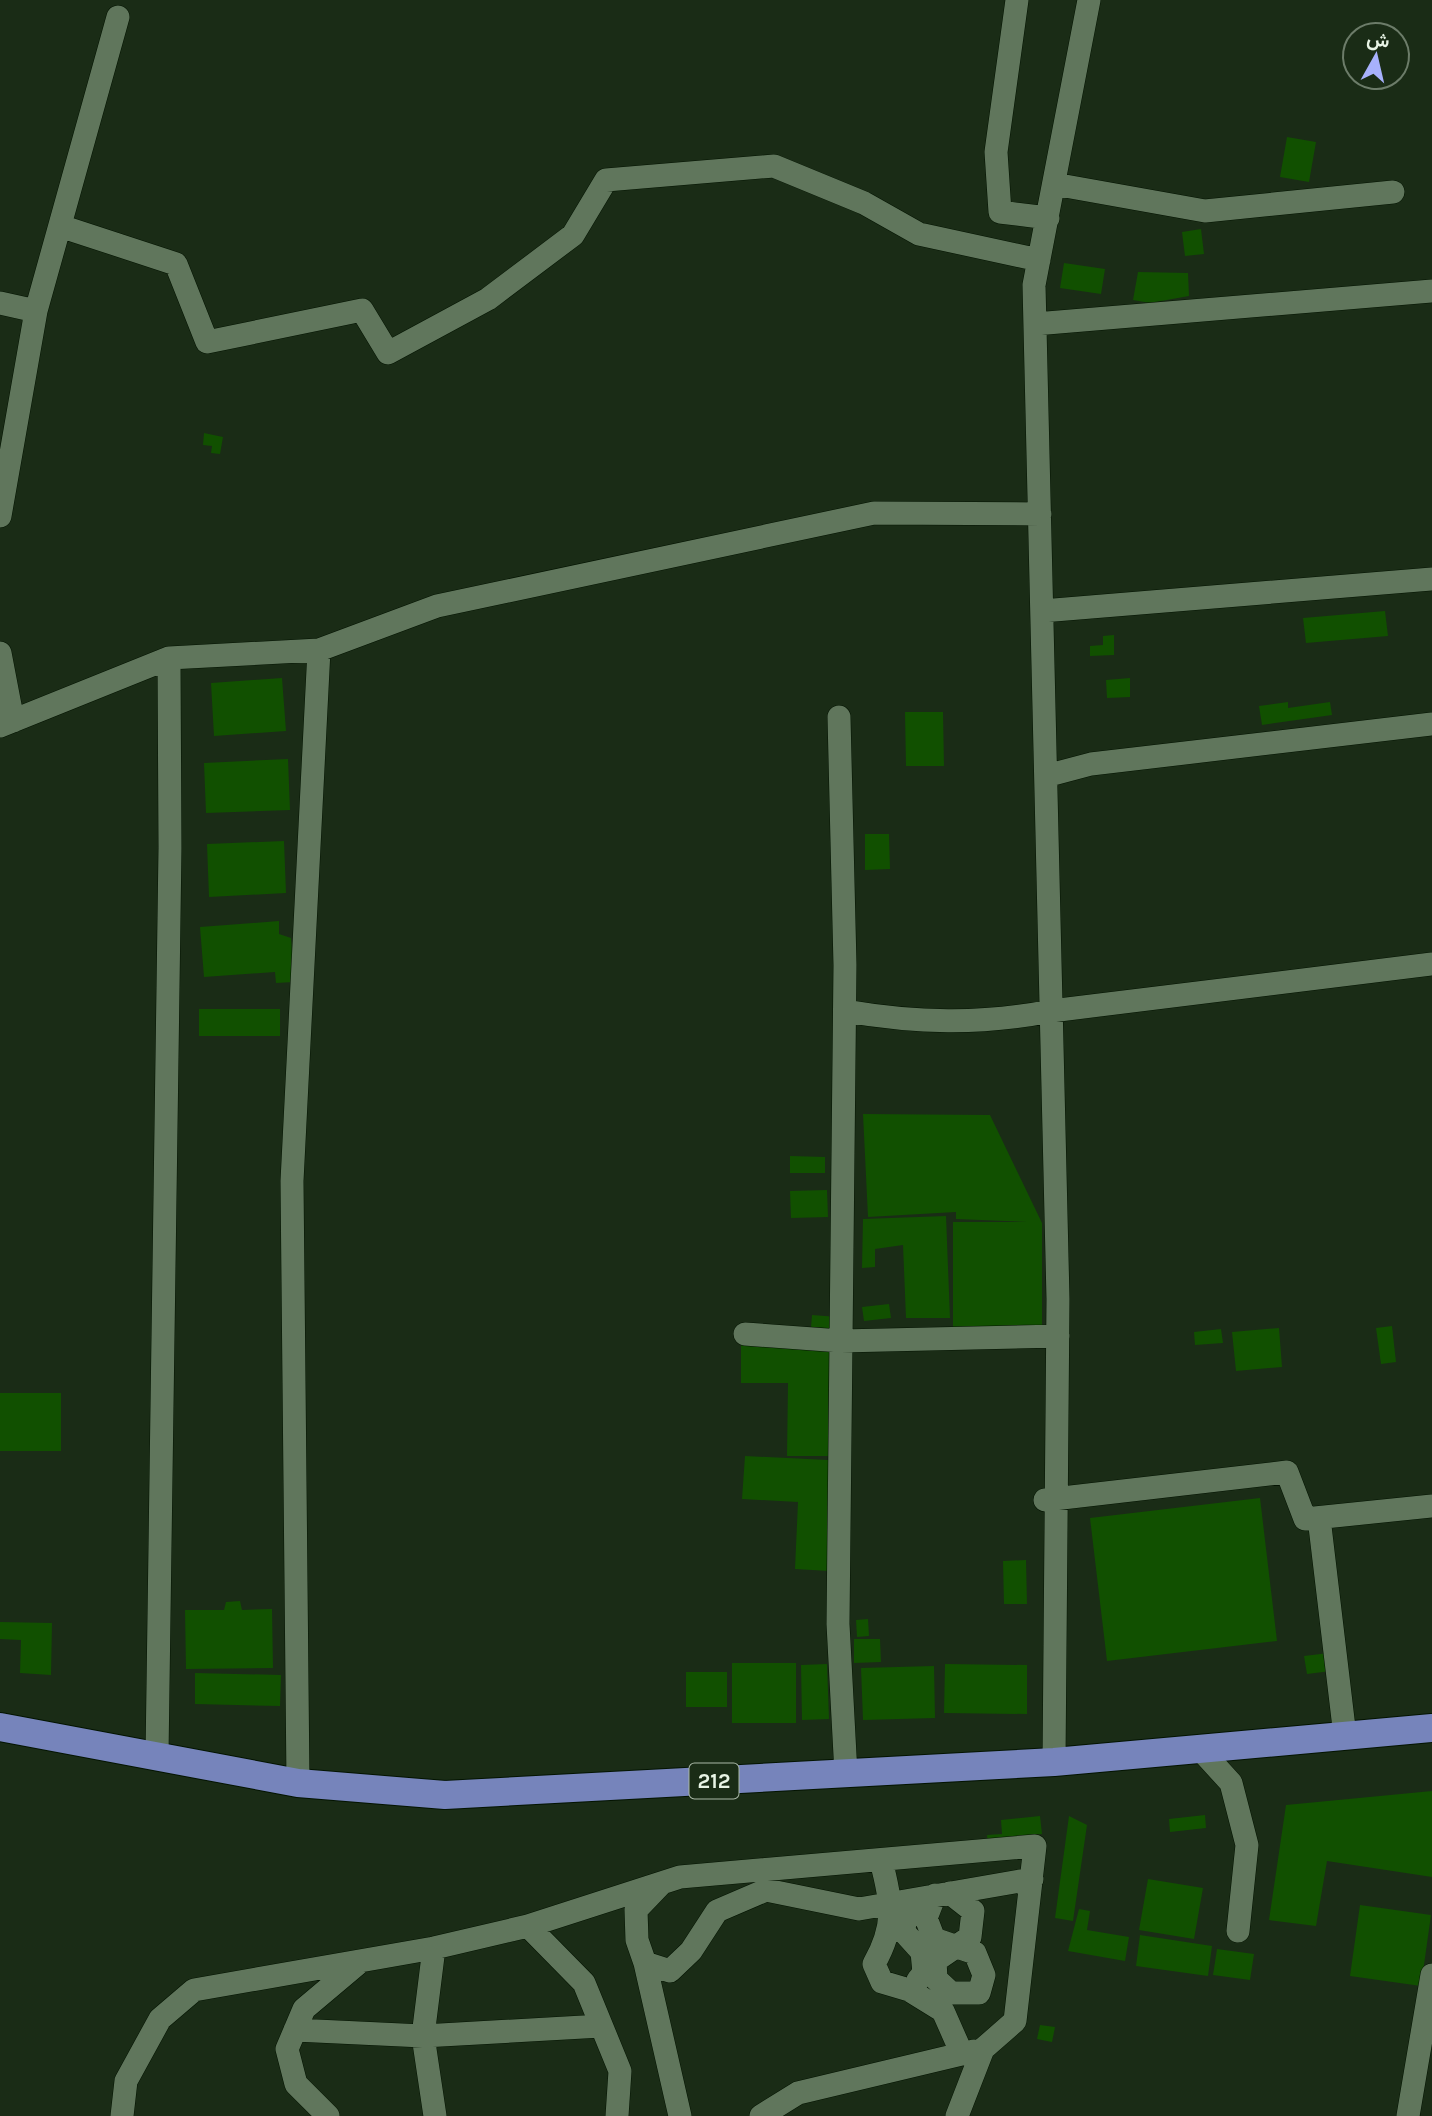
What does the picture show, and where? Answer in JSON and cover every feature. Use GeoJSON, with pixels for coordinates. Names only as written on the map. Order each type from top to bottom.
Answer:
{"type":"FeatureCollection","features":[{"type":"Feature","properties":{"kind":"main road","name":"212"},"geometry":{"type":"LineString","coordinates":[[0,1727],[298,1783],[445,1795],[1054,1762],[1432,1728]]}},
{"type":"Feature","properties":{"kind":"street"},"geometry":{"type":"LineString","coordinates":[[1017,0],[996,152],[1000,212],[1048,218]]}},
{"type":"Feature","properties":{"kind":"street"},"geometry":{"type":"LineString","coordinates":[[1054,1762],[1051,1499],[1058,1336],[1034,285],[1088,0]]}},
{"type":"Feature","properties":{"kind":"street"},"geometry":{"type":"LineString","coordinates":[[0,516],[36,311],[118,17]]}},
{"type":"Feature","properties":{"kind":"street"},"geometry":{"type":"LineString","coordinates":[[60,226],[176,264],[207,342],[362,310],[388,353],[488,299],[573,235],[606,180],[774,166],[864,203],[919,234],[1039,260]]}},
{"type":"Feature","properties":{"kind":"street"},"geometry":{"type":"LineString","coordinates":[[1054,184],[1205,211],[1393,192]]}},
{"type":"Feature","properties":{"kind":"street"},"geometry":{"type":"LineString","coordinates":[[1035,324],[1432,291]]}},
{"type":"Feature","properties":{"kind":"street"},"geometry":{"type":"LineString","coordinates":[[0,303],[36,311]]}},
{"type":"Feature","properties":{"kind":"street"},"geometry":{"type":"LineString","coordinates":[[0,653],[6,724],[169,659],[319,650],[437,606],[874,513],[1040,514]]}},
{"type":"Feature","properties":{"kind":"street"},"geometry":{"type":"LineString","coordinates":[[1042,611],[1432,579]]}},
{"type":"Feature","properties":{"kind":"street"},"geometry":{"type":"LineString","coordinates":[[298,1783],[292,1181],[319,650]]}},
{"type":"Feature","properties":{"kind":"street"},"geometry":{"type":"LineString","coordinates":[[157,1756],[170,848],[169,659]]}},
{"type":"Feature","properties":{"kind":"street"},"geometry":{"type":"LineString","coordinates":[[839,717],[845,1011],[838,1624],[846,1774]]}},
{"type":"Feature","properties":{"kind":"street"},"geometry":{"type":"LineString","coordinates":[[1046,776],[1091,764],[1432,724]]}},
{"type":"Feature","properties":{"kind":"street"},"geometry":{"type":"LineString","coordinates":[[845,1011],[909,1022],[1004,1020],[1051,1011],[1432,964]]}},
{"type":"Feature","properties":{"kind":"street"},"geometry":{"type":"LineString","coordinates":[[745,1334],[841,1341],[1058,1336]]}},
{"type":"Feature","properties":{"kind":"street"},"geometry":{"type":"LineString","coordinates":[[1051,1499],[1287,1472],[1305,1520],[1432,1506]]}},
{"type":"Feature","properties":{"kind":"street"},"geometry":{"type":"LineString","coordinates":[[1319,1518],[1345,1736]]}},
{"type":"Feature","properties":{"kind":"street"},"geometry":{"type":"LineString","coordinates":[[1200,1749],[1231,1783],[1247,1845],[1238,1931]]}},
{"type":"Feature","properties":{"kind":"street"},"geometry":{"type":"LineString","coordinates":[[122,2116],[126,2081],[160,2019],[194,1990],[435,1948],[528,1926],[680,1877],[1035,1846],[1014,2021],[973,2052],[798,2094],[761,2116]]}},
{"type":"Feature","properties":{"kind":"street"},"geometry":{"type":"LineString","coordinates":[[881,1861],[902,1901],[903,1931],[922,1952],[924,1973],[909,1990]]}},
{"type":"Feature","properties":{"kind":"street"},"geometry":{"type":"LineString","coordinates":[[645,1963],[670,1971],[691,1951],[717,1912],[766,1890],[859,1909],[1032,1879]]}},
{"type":"Feature","properties":{"kind":"street"},"geometry":{"type":"LineString","coordinates":[[661,1883],[636,1910],[637,1940],[645,1963],[680,2116]]}},
{"type":"Feature","properties":{"kind":"street"},"geometry":{"type":"LineString","coordinates":[[942,1894],[972,1911],[970,1937],[954,1946],[934,1939],[926,1918],[942,1894]]}},
{"type":"Feature","properties":{"kind":"street"},"geometry":{"type":"LineString","coordinates":[[902,1901],[886,1943],[874,1964],[882,1982],[909,1990],[943,2011],[973,2052]]}},
{"type":"Feature","properties":{"kind":"street"},"geometry":{"type":"LineString","coordinates":[[528,1926],[584,1983],[620,2071],[617,2116]]}},
{"type":"Feature","properties":{"kind":"street"},"geometry":{"type":"LineString","coordinates":[[435,1948],[423,2036],[435,2116]]}},
{"type":"Feature","properties":{"kind":"street"},"geometry":{"type":"LineString","coordinates":[[328,2116],[296,2084],[287,2049],[304,2009],[361,1961]]}},
{"type":"Feature","properties":{"kind":"street"},"geometry":{"type":"LineString","coordinates":[[1408,2116],[1432,1975]]}},
{"type":"Feature","properties":{"kind":"street"},"geometry":{"type":"LineString","coordinates":[[295,2030],[423,2036],[601,2026]]}},
{"type":"Feature","properties":{"kind":"street"},"geometry":{"type":"LineString","coordinates":[[957,2116],[973,2052]]}},
{"type":"Feature","properties":{"kind":"building"},"geometry":{"type":"Polygon","coordinates":[[[1287,137],[1316,142],[1309,182],[1280,177],[1287,137]]]}},
{"type":"Feature","properties":{"kind":"building"},"geometry":{"type":"Polygon","coordinates":[[[1201,229],[1204,254],[1185,256],[1182,232],[1201,229]]]}},
{"type":"Feature","properties":{"kind":"building"},"geometry":{"type":"Polygon","coordinates":[[[1064,263],[1105,269],[1101,294],[1060,288],[1064,263]]]}},
{"type":"Feature","properties":{"kind":"building"},"geometry":{"type":"Polygon","coordinates":[[[1138,272],[1188,273],[1189,296],[1150,303],[1133,300],[1138,272]]]}},
{"type":"Feature","properties":{"kind":"building"},"geometry":{"type":"Polygon","coordinates":[[[204,433],[223,437],[220,454],[211,453],[212,446],[203,445],[204,433]]]}},
{"type":"Feature","properties":{"kind":"building"},"geometry":{"type":"Polygon","coordinates":[[[1385,611],[1388,636],[1306,643],[1303,618],[1385,611]]]}},
{"type":"Feature","properties":{"kind":"building"},"geometry":{"type":"Polygon","coordinates":[[[1114,635],[1114,655],[1090,656],[1090,646],[1103,645],[1103,636],[1114,635]]]}},
{"type":"Feature","properties":{"kind":"building"},"geometry":{"type":"Polygon","coordinates":[[[282,678],[286,731],[214,736],[211,683],[282,678]]]}},
{"type":"Feature","properties":{"kind":"building"},"geometry":{"type":"Polygon","coordinates":[[[1130,678],[1130,697],[1107,698],[1106,680],[1130,678]]]}},
{"type":"Feature","properties":{"kind":"building"},"geometry":{"type":"Polygon","coordinates":[[[1288,702],[1288,708],[1330,702],[1332,715],[1262,725],[1259,706],[1288,702]]]}},
{"type":"Feature","properties":{"kind":"building"},"geometry":{"type":"Polygon","coordinates":[[[905,712],[943,712],[944,766],[906,766],[905,712]]]}},
{"type":"Feature","properties":{"kind":"building"},"geometry":{"type":"Polygon","coordinates":[[[288,759],[290,810],[206,813],[204,763],[288,759]]]}},
{"type":"Feature","properties":{"kind":"building"},"geometry":{"type":"Polygon","coordinates":[[[865,834],[889,834],[890,869],[865,870],[865,834]]]}},
{"type":"Feature","properties":{"kind":"building"},"geometry":{"type":"Polygon","coordinates":[[[284,841],[286,893],[209,897],[207,844],[284,841]]]}},
{"type":"Feature","properties":{"kind":"building"},"geometry":{"type":"Polygon","coordinates":[[[279,921],[279,934],[291,938],[294,982],[276,983],[275,972],[204,977],[200,927],[279,921]]]}},
{"type":"Feature","properties":{"kind":"building"},"geometry":{"type":"Polygon","coordinates":[[[199,1009],[280,1009],[280,1036],[199,1036],[199,1009]]]}},
{"type":"Feature","properties":{"kind":"building"},"geometry":{"type":"Polygon","coordinates":[[[863,1114],[990,1115],[1042,1223],[1042,1327],[953,1327],[953,1222],[1027,1222],[956,1219],[956,1212],[868,1217],[863,1114]]]}},
{"type":"Feature","properties":{"kind":"building"},"geometry":{"type":"Polygon","coordinates":[[[790,1156],[825,1157],[825,1173],[790,1173],[790,1156]]]}},
{"type":"Feature","properties":{"kind":"building"},"geometry":{"type":"Polygon","coordinates":[[[827,1190],[828,1217],[791,1218],[790,1191],[827,1190]]]}},
{"type":"Feature","properties":{"kind":"building"},"geometry":{"type":"Polygon","coordinates":[[[946,1216],[950,1318],[906,1318],[903,1245],[875,1249],[875,1267],[862,1268],[863,1219],[946,1216]]]}},
{"type":"Feature","properties":{"kind":"building"},"geometry":{"type":"Polygon","coordinates":[[[889,1304],[891,1318],[864,1321],[862,1307],[889,1304]]]}},
{"type":"Feature","properties":{"kind":"building"},"geometry":{"type":"Polygon","coordinates":[[[812,1315],[838,1317],[837,1329],[811,1327],[812,1315]]]}},
{"type":"Feature","properties":{"kind":"building"},"geometry":{"type":"Polygon","coordinates":[[[1392,1326],[1396,1362],[1381,1364],[1376,1328],[1392,1326]]]}},
{"type":"Feature","properties":{"kind":"building"},"geometry":{"type":"Polygon","coordinates":[[[1279,1328],[1282,1367],[1236,1371],[1232,1332],[1279,1328]]]}},
{"type":"Feature","properties":{"kind":"building"},"geometry":{"type":"Polygon","coordinates":[[[1221,1329],[1223,1343],[1195,1345],[1194,1332],[1221,1329]]]}},
{"type":"Feature","properties":{"kind":"building"},"geometry":{"type":"Polygon","coordinates":[[[741,1345],[829,1346],[828,1456],[787,1456],[788,1383],[741,1383],[741,1345]]]}},
{"type":"Feature","properties":{"kind":"building"},"geometry":{"type":"Polygon","coordinates":[[[0,1393],[61,1393],[61,1451],[0,1451],[0,1393]]]}},
{"type":"Feature","properties":{"kind":"building"},"geometry":{"type":"Polygon","coordinates":[[[745,1456],[828,1460],[829,1571],[795,1569],[798,1502],[742,1499],[745,1456]]]}},
{"type":"Feature","properties":{"kind":"building"},"geometry":{"type":"Polygon","coordinates":[[[1260,1498],[1277,1641],[1107,1661],[1090,1518],[1260,1498]]]}},
{"type":"Feature","properties":{"kind":"building"},"geometry":{"type":"Polygon","coordinates":[[[1026,1560],[1027,1604],[1004,1604],[1003,1561],[1026,1560]]]}},
{"type":"Feature","properties":{"kind":"building"},"geometry":{"type":"Polygon","coordinates":[[[240,1601],[242,1610],[272,1609],[273,1668],[186,1669],[185,1610],[224,1610],[226,1602],[240,1601]]]}},
{"type":"Feature","properties":{"kind":"building"},"geometry":{"type":"Polygon","coordinates":[[[868,1619],[869,1636],[857,1637],[856,1620],[868,1619]]]}},
{"type":"Feature","properties":{"kind":"building"},"geometry":{"type":"Polygon","coordinates":[[[0,1622],[52,1623],[51,1675],[20,1673],[21,1640],[0,1639],[0,1622]]]}},
{"type":"Feature","properties":{"kind":"building"},"geometry":{"type":"Polygon","coordinates":[[[854,1639],[880,1639],[881,1662],[854,1663],[854,1639]]]}},
{"type":"Feature","properties":{"kind":"building"},"geometry":{"type":"Polygon","coordinates":[[[1329,1653],[1331,1671],[1307,1674],[1304,1656],[1329,1653]]]}},
{"type":"Feature","properties":{"kind":"building"},"geometry":{"type":"Polygon","coordinates":[[[732,1663],[796,1663],[796,1723],[732,1723],[732,1663]]]}},
{"type":"Feature","properties":{"kind":"building"},"geometry":{"type":"Polygon","coordinates":[[[827,1664],[829,1719],[802,1720],[801,1665],[827,1664]]]}},
{"type":"Feature","properties":{"kind":"building"},"geometry":{"type":"Polygon","coordinates":[[[945,1664],[1027,1665],[1027,1714],[944,1713],[945,1664]]]}},
{"type":"Feature","properties":{"kind":"building"},"geometry":{"type":"Polygon","coordinates":[[[934,1666],[935,1718],[863,1720],[861,1668],[934,1666]]]}},
{"type":"Feature","properties":{"kind":"building"},"geometry":{"type":"Polygon","coordinates":[[[686,1672],[727,1672],[727,1707],[686,1707],[686,1672]]]}},
{"type":"Feature","properties":{"kind":"building"},"geometry":{"type":"Polygon","coordinates":[[[195,1673],[281,1675],[280,1706],[195,1704],[195,1673]]]}},
{"type":"Feature","properties":{"kind":"building"},"geometry":{"type":"Polygon","coordinates":[[[1432,1791],[1432,1877],[1327,1861],[1316,1926],[1269,1920],[1286,1805],[1432,1791]]]}},
{"type":"Feature","properties":{"kind":"building"},"geometry":{"type":"Polygon","coordinates":[[[1205,1815],[1206,1828],[1170,1832],[1169,1819],[1205,1815]]]}},
{"type":"Feature","properties":{"kind":"building"},"geometry":{"type":"Polygon","coordinates":[[[1040,1816],[1042,1834],[1019,1836],[988,1848],[987,1835],[1002,1834],[1001,1820],[1040,1816]]]}},
{"type":"Feature","properties":{"kind":"building"},"geometry":{"type":"Polygon","coordinates":[[[1069,1816],[1087,1825],[1073,1921],[1055,1918],[1069,1816]]]}},
{"type":"Feature","properties":{"kind":"building"},"geometry":{"type":"Polygon","coordinates":[[[1148,1879],[1203,1888],[1194,1939],[1139,1930],[1148,1879]]]}},
{"type":"Feature","properties":{"kind":"building"},"geometry":{"type":"Polygon","coordinates":[[[1360,1905],[1431,1915],[1421,1986],[1350,1976],[1360,1905]]]}},
{"type":"Feature","properties":{"kind":"building"},"geometry":{"type":"Polygon","coordinates":[[[1079,1909],[1090,1911],[1087,1930],[1129,1937],[1125,1961],[1068,1951],[1079,1909]]]}},
{"type":"Feature","properties":{"kind":"building"},"geometry":{"type":"Polygon","coordinates":[[[1140,1935],[1212,1946],[1208,1976],[1136,1966],[1140,1935]]]}},
{"type":"Feature","properties":{"kind":"building"},"geometry":{"type":"Polygon","coordinates":[[[1217,1949],[1254,1954],[1250,1980],[1213,1975],[1217,1949]]]}},
{"type":"Feature","properties":{"kind":"building"},"geometry":{"type":"Polygon","coordinates":[[[1040,2025],[1055,2027],[1052,2042],[1037,2039],[1040,2025]]]}}]}
